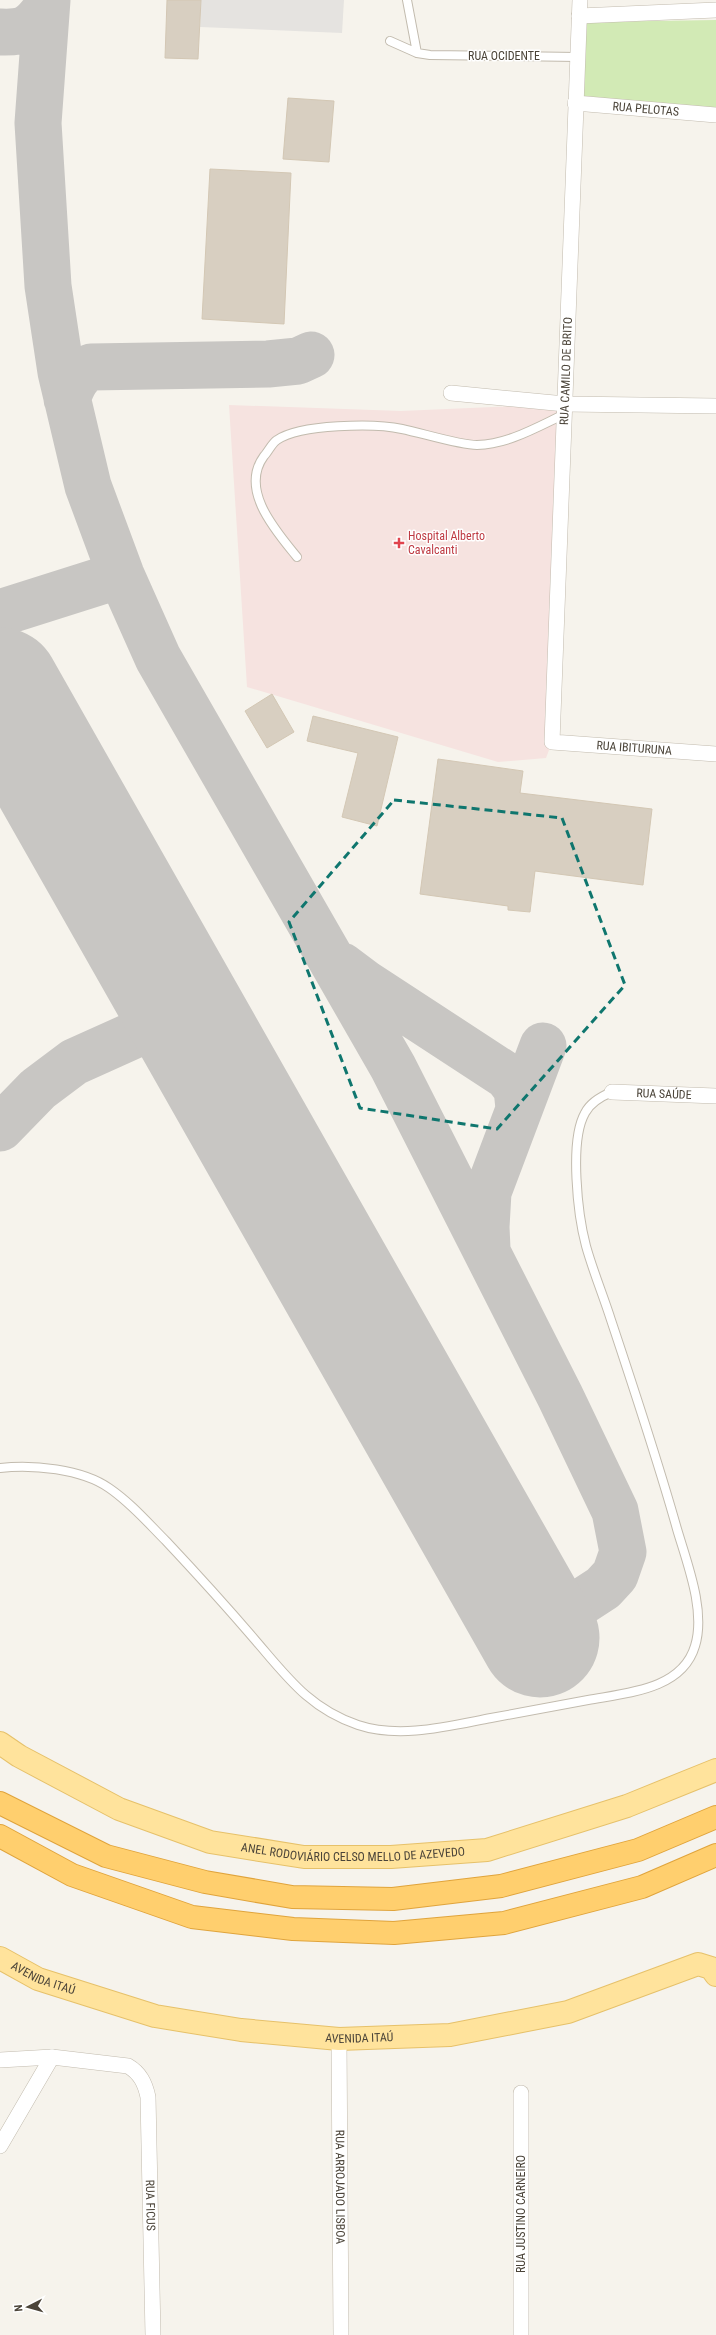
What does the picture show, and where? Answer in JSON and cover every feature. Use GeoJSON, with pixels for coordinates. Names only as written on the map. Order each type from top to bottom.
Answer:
{"type":"FeatureCollection","features":[{"type":"Feature","properties":{"kind":"highway"},"geometry":{"type":"LineString","coordinates":[[0,1803],[106,1856],[205,1882],[292,1897],[393,1899],[501,1886],[638,1850],[716,1817]]}},
{"type":"Feature","properties":{"kind":"highway"},"geometry":{"type":"LineString","coordinates":[[0,1836],[72,1876],[192,1917],[293,1929],[394,1933],[504,1923],[642,1887],[716,1855]]}},
{"type":"Feature","properties":{"kind":"main road","name":"ANEL RODOVIÁRIO CELSO MELLO DE AZEVEDO"},"geometry":{"type":"LineString","coordinates":[[0,1743],[19,1756],[119,1810],[210,1842],[304,1857],[391,1857],[487,1850],[627,1806],[716,1770]]}},
{"type":"Feature","properties":{"kind":"main road","name":"AVENIDA ITAÚ"},"geometry":{"type":"LineString","coordinates":[[0,1958],[38,1979],[155,2016],[241,2030],[339,2039],[450,2035],[568,2012],[698,1964],[711,1968],[716,1975]]}},
{"type":"Feature","properties":{"kind":"street","name":"RUA CAMILO DE BRITO"},"geometry":{"type":"LineString","coordinates":[[552,742],[580,0]]}},
{"type":"Feature","properties":{"kind":"street"},"geometry":{"type":"LineString","coordinates":[[579,16],[716,10]]}},
{"type":"Feature","properties":{"kind":"street","name":"RUA PELOTAS"},"geometry":{"type":"LineString","coordinates":[[575,103],[716,115]]}},
{"type":"Feature","properties":{"kind":"street"},"geometry":{"type":"LineString","coordinates":[[451,393],[565,409],[716,406]]}},
{"type":"Feature","properties":{"kind":"street","name":"RUA IBITURUNA"},"geometry":{"type":"LineString","coordinates":[[552,742],[716,754]]}},
{"type":"Feature","properties":{"kind":"street","name":"RUA SAÚDE"},"geometry":{"type":"LineString","coordinates":[[612,1092],[716,1096]]}},
{"type":"Feature","properties":{"kind":"street","name":"RUA ARROJADO LISBOA"},"geometry":{"type":"LineString","coordinates":[[339,2039],[341,2335]]}},
{"type":"Feature","properties":{"kind":"street"},"geometry":{"type":"LineString","coordinates":[[0,2060],[52,2057]]}},
{"type":"Feature","properties":{"kind":"street"},"geometry":{"type":"LineString","coordinates":[[0,2146],[52,2057]]}},
{"type":"Feature","properties":{"kind":"street","name":"RUA FICUS"},"geometry":{"type":"LineString","coordinates":[[52,2057],[128,2066],[141,2077],[148,2097],[153,2335]]}},
{"type":"Feature","properties":{"kind":"street","name":"RUA JUSTINO CARNEIRO"},"geometry":{"type":"LineString","coordinates":[[521,2093],[521,2335]]}},
{"type":"Feature","properties":{"kind":"lane"},"geometry":{"type":"LineString","coordinates":[[407,0],[417,53]]}},
{"type":"Feature","properties":{"kind":"lane","name":"RUA OCIDENTE"},"geometry":{"type":"LineString","coordinates":[[390,41],[417,53],[430,56],[578,57]]}},
{"type":"Feature","properties":{"kind":"lane"},"geometry":{"type":"LineString","coordinates":[[297,557],[269,522],[256,490],[257,466],[276,440],[298,431],[355,426],[400,428],[476,445],[511,439],[565,409]]}},
{"type":"Feature","properties":{"kind":"lane"},"geometry":{"type":"LineString","coordinates":[[0,1468],[21,1466],[62,1470],[107,1486],[139,1513],[214,1591],[300,1692],[326,1709],[359,1726],[396,1731],[437,1728],[630,1692],[662,1684],[684,1666],[695,1648],[699,1621],[689,1569],[665,1484],[586,1245],[578,1199],[576,1173],[578,1145],[585,1113],[601,1096],[612,1092]]}},
{"type":"Feature","properties":{"kind":"highlighted area"},"geometry":{"type":"Polygon","coordinates":[[[394,800],[562,818],[625,985],[497,1129],[360,1108],[289,922],[394,800]]]}},
{"type":"Feature","properties":{"kind":"shaded area"},"geometry":{"type":"Polygon","coordinates":[[[201,0],[344,0],[342,33],[200,27],[201,0]]]}},
{"type":"Feature","properties":{"kind":"shaded area","name":"Hospital Alberto Cavalcanti"},"geometry":{"type":"Polygon","coordinates":[[[565,404],[552,742],[546,758],[498,762],[247,687],[229,405],[401,411],[565,404]]]}},
{"type":"Feature","properties":{"kind":"green space"},"geometry":{"type":"Polygon","coordinates":[[[716,20],[716,109],[583,96],[586,22],[716,20]]]}},
{"type":"Feature","properties":{"kind":"building"},"geometry":{"type":"Polygon","coordinates":[[[167,0],[201,0],[198,59],[165,58],[167,0]]]}},
{"type":"Feature","properties":{"kind":"building"},"geometry":{"type":"Polygon","coordinates":[[[288,98],[334,101],[329,162],[283,159],[288,98]]]}},
{"type":"Feature","properties":{"kind":"building"},"geometry":{"type":"Polygon","coordinates":[[[210,169],[291,173],[284,324],[202,319],[210,169]]]}},
{"type":"Feature","properties":{"kind":"building"},"geometry":{"type":"Polygon","coordinates":[[[272,694],[294,732],[267,748],[245,711],[272,694]]]}},
{"type":"Feature","properties":{"kind":"building"},"geometry":{"type":"Polygon","coordinates":[[[313,716],[398,737],[377,826],[342,817],[358,753],[307,741],[313,716]]]}},
{"type":"Feature","properties":{"kind":"building"},"geometry":{"type":"Polygon","coordinates":[[[438,759],[523,771],[520,793],[652,809],[643,885],[535,871],[530,912],[508,910],[508,906],[420,894],[438,759]]]}},
{"type":"Feature","properties":{"kind":"taxiway"},"geometry":{"type":"LineString","coordinates":[[47,0],[38,123],[48,286],[61,372],[88,486],[121,575],[158,658],[393,1067],[560,1396],[615,1511],[623,1552],[615,1575],[603,1588],[563,1614],[546,1622],[532,1625]]}},
{"type":"Feature","properties":{"kind":"taxiway"},"geometry":{"type":"LineString","coordinates":[[0,32],[16,32],[27,28],[36,21],[46,9]]}},
{"type":"Feature","properties":{"kind":"taxiway"},"geometry":{"type":"LineString","coordinates":[[67,399],[76,380],[82,373],[91,367],[268,364],[298,361],[311,355]]}},
{"type":"Feature","properties":{"kind":"taxiway"},"geometry":{"type":"LineString","coordinates":[[0,613],[101,581],[110,574],[116,562]]}},
{"type":"Feature","properties":{"kind":"taxiway"},"geometry":{"type":"LineString","coordinates":[[342,966],[366,984],[507,1076],[517,1089],[519,1108]]}},
{"type":"Feature","properties":{"kind":"taxiway"},"geometry":{"type":"LineString","coordinates":[[0,1128],[38,1089],[74,1062],[165,1021],[177,999]]}},
{"type":"Feature","properties":{"kind":"taxiway"},"geometry":{"type":"LineString","coordinates":[[487,1249],[486,1227],[488,1192],[543,1046]]}},
{"type":"Feature","properties":{"kind":"runway"},"geometry":{"type":"LineString","coordinates":[[0,687],[540,1638]]}},
{"type":"Feature","properties":{"kind":"place","name":"Hospital Alberto Cavalcanti"},"geometry":{"type":"Point","coordinates":[399,543]}}]}
